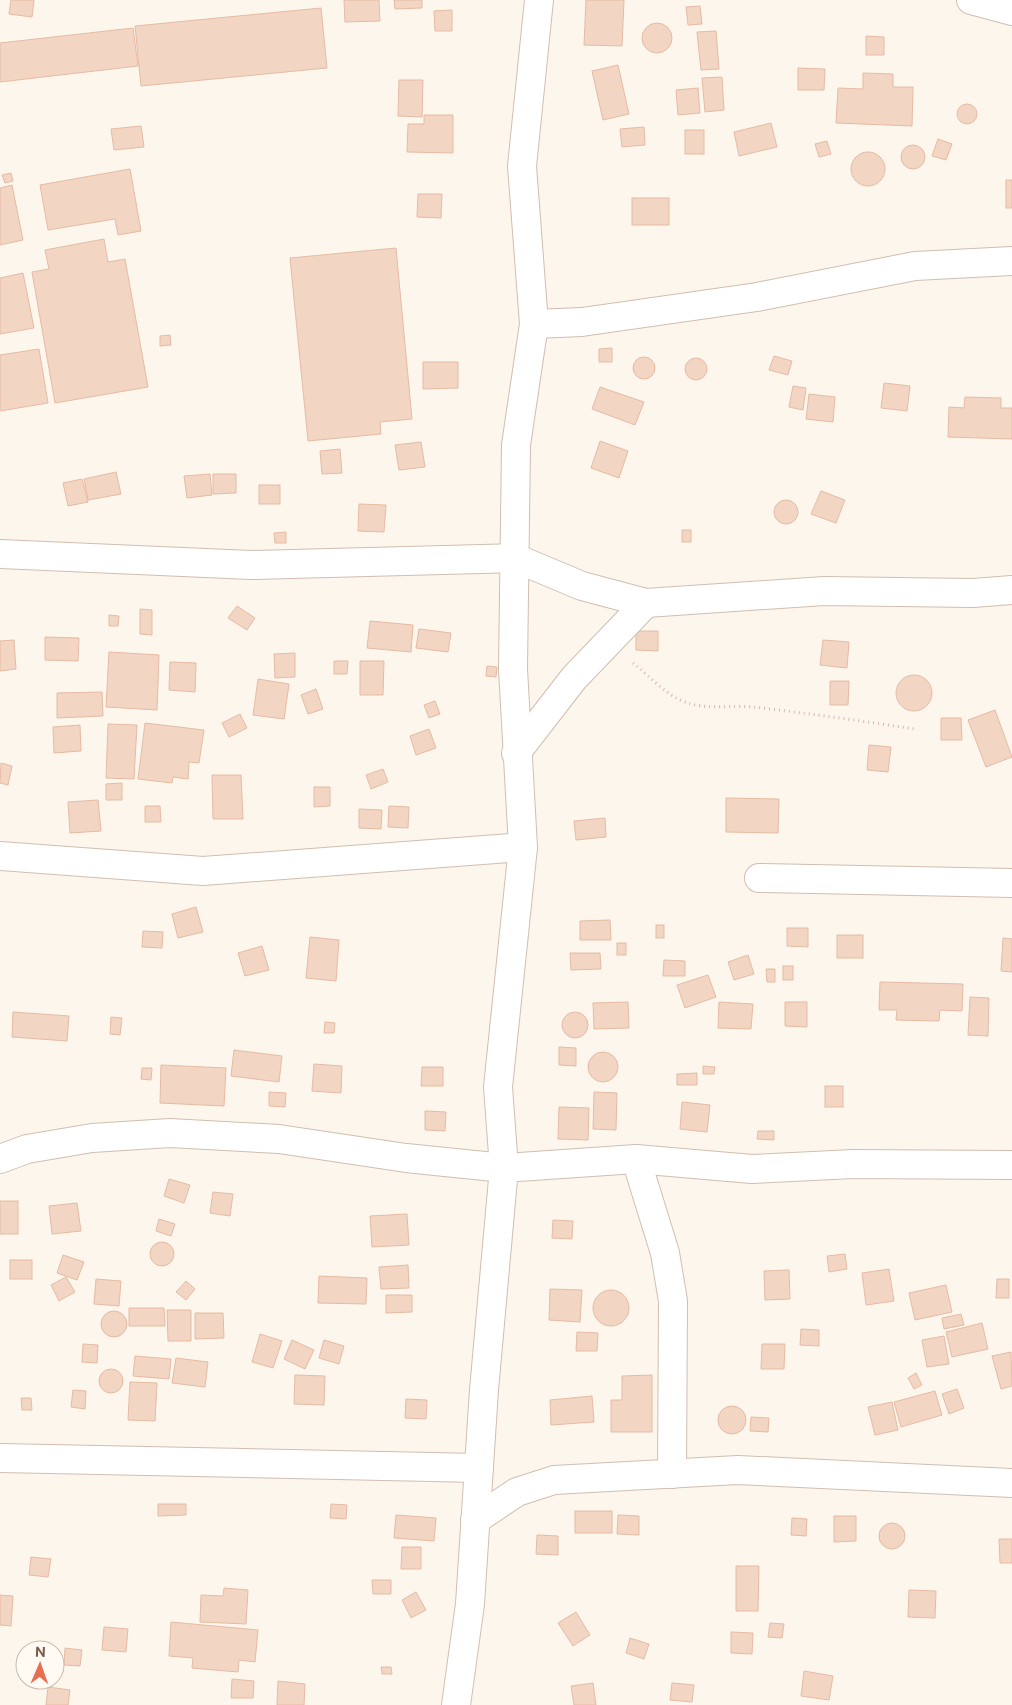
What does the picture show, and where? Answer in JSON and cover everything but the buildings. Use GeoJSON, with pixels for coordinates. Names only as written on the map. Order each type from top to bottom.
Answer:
{"type":"FeatureCollection","features":[{"type":"Feature","properties":{"kind":"street"},"geometry":{"type":"LineString","coordinates":[[456,1705],[470,1604],[479,1468],[504,1168],[498,1087],[523,847],[516,753],[513,669],[516,445],[534,324],[522,166],[539,0]]}},
{"type":"Feature","properties":{"kind":"street"},"geometry":{"type":"LineString","coordinates":[[971,0],[1012,12]]}},
{"type":"Feature","properties":{"kind":"street"},"geometry":{"type":"LineString","coordinates":[[534,324],[582,322],[757,297],[916,266],[1012,261]]}},
{"type":"Feature","properties":{"kind":"street"},"geometry":{"type":"LineString","coordinates":[[0,554],[250,564],[515,558],[582,586],[646,603],[824,590],[973,593],[1012,590]]}},
{"type":"Feature","properties":{"kind":"street"},"geometry":{"type":"LineString","coordinates":[[516,753],[574,678],[646,603]]}},
{"type":"Feature","properties":{"kind":"street"},"geometry":{"type":"LineString","coordinates":[[0,856],[204,871],[523,847]]}},
{"type":"Feature","properties":{"kind":"street"},"geometry":{"type":"LineString","coordinates":[[759,878],[1012,883]]}},
{"type":"Feature","properties":{"kind":"street"},"geometry":{"type":"LineString","coordinates":[[0,1158],[28,1149],[92,1138],[170,1133],[279,1139],[406,1158],[504,1168],[636,1158],[752,1169],[853,1164],[1012,1165]]}},
{"type":"Feature","properties":{"kind":"street"},"geometry":{"type":"LineString","coordinates":[[636,1158],[665,1254],[673,1301],[672,1474]]}},
{"type":"Feature","properties":{"kind":"street"},"geometry":{"type":"LineString","coordinates":[[0,1458],[479,1468]]}},
{"type":"Feature","properties":{"kind":"street"},"geometry":{"type":"LineString","coordinates":[[475,1520],[517,1492],[554,1480],[738,1470],[1012,1483]]}},
{"type":"Feature","properties":{"kind":"path"},"geometry":{"type":"LineString","coordinates":[[607,643],[666,691],[684,702],[705,706],[749,707],[797,712],[915,729]]}}]}
